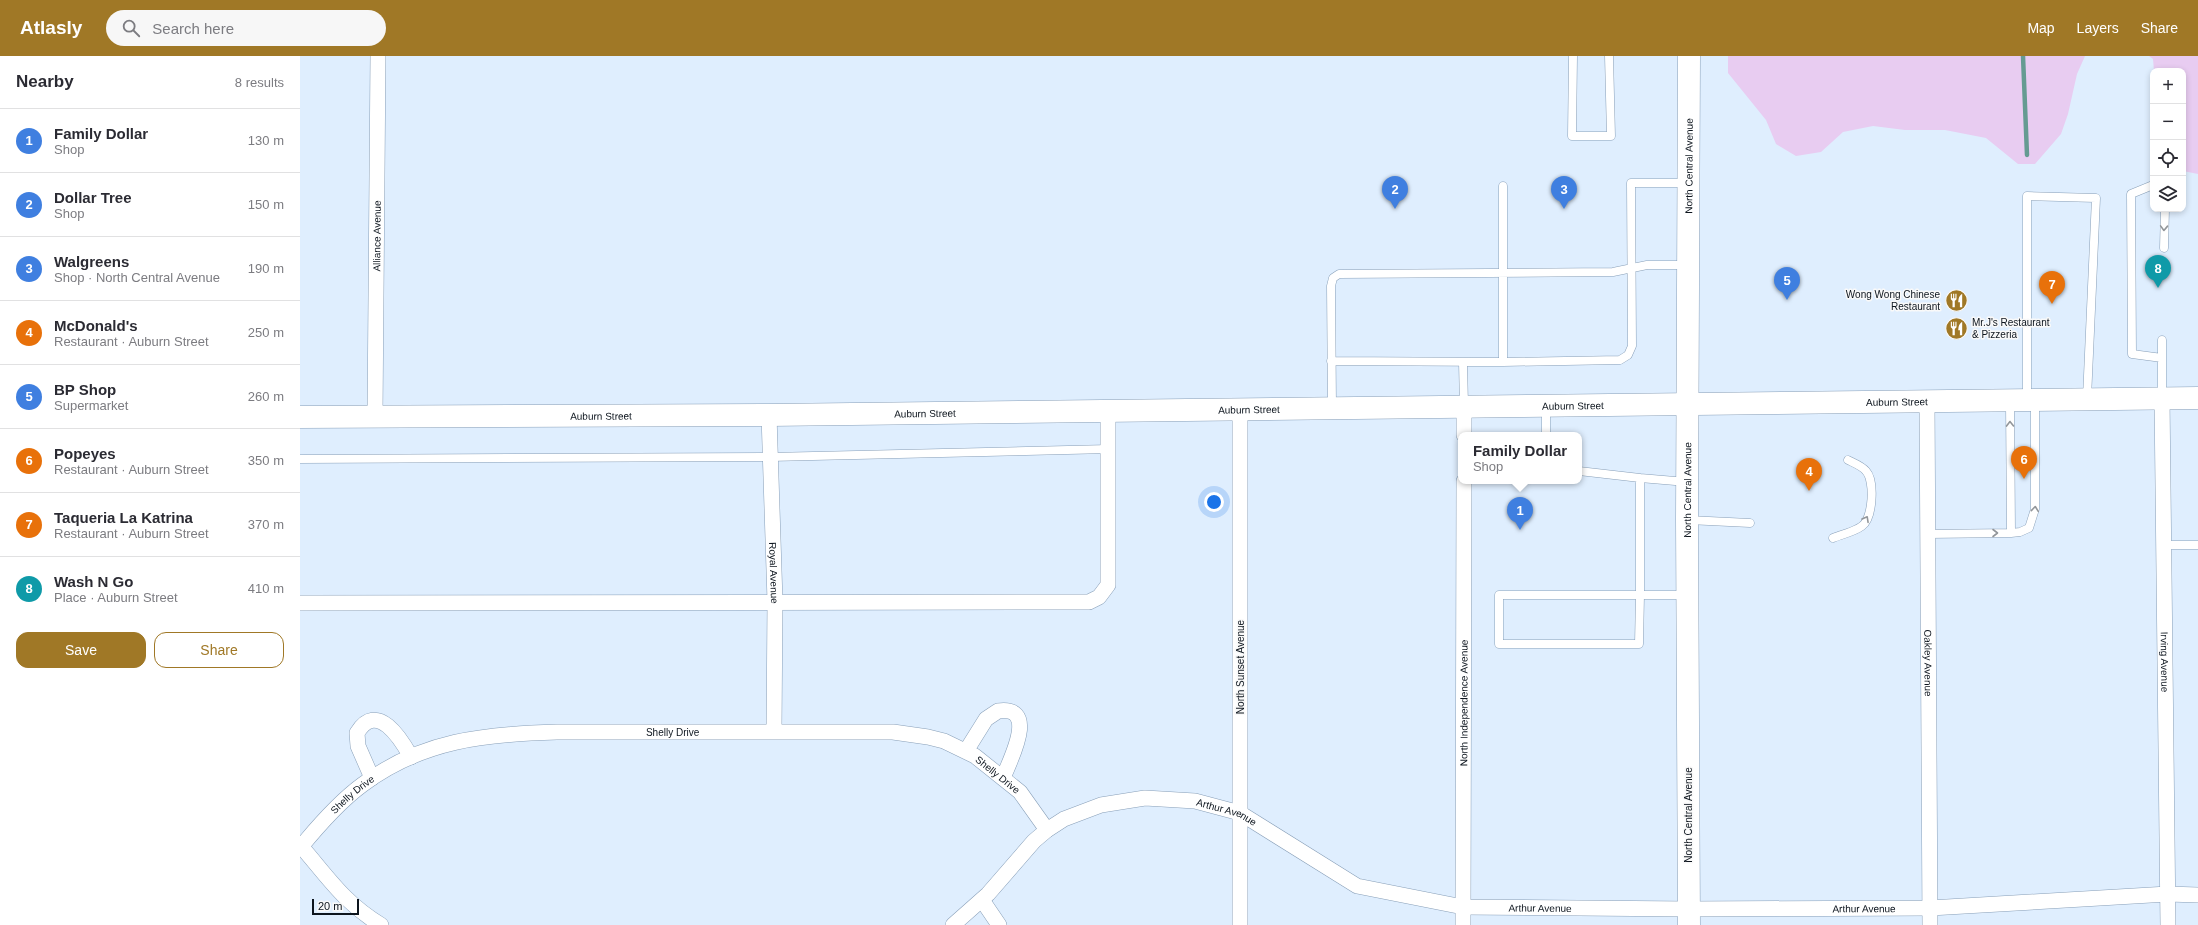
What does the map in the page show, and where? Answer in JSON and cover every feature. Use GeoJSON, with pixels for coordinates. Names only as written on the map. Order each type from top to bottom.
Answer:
{"type":"FeatureCollection","features":[{"type":"Feature","properties":{"kind":"main road","name":"North Central Avenue"},"geometry":{"type":"LineString","coordinates":[[1689,56],[1687,403],[1689,917]]}},
{"type":"Feature","properties":{"kind":"main road","name":"Auburn Street"},"geometry":{"type":"LineString","coordinates":[[300,417],[769,415],[1332,409],[1927,400],[2198,398]]}},
{"type":"Feature","properties":{"kind":"street","name":"Alliance Avenue"},"geometry":{"type":"LineString","coordinates":[[375,416],[378,56]]}},
{"type":"Feature","properties":{"kind":"street","name":"Irving Avenue"},"geometry":{"type":"LineString","coordinates":[[2162,398],[2168,925]]}},
{"type":"Feature","properties":{"kind":"street","name":"Oakley Avenue"},"geometry":{"type":"LineString","coordinates":[[1927,400],[1930,925]]}},
{"type":"Feature","properties":{"kind":"street"},"geometry":{"type":"LineString","coordinates":[[1464,407],[1464,432]]}},
{"type":"Feature","properties":{"kind":"street","name":"North Sunset Avenue"},"geometry":{"type":"LineString","coordinates":[[1240,410],[1240,925]]}},
{"type":"Feature","properties":{"kind":"street"},"geometry":{"type":"LineString","coordinates":[[300,603],[775,601],[1089,602],[1099,598],[1108,586],[1110,574],[1108,411]]}},
{"type":"Feature","properties":{"kind":"street","name":"Royal Avenue"},"geometry":{"type":"LineString","coordinates":[[769,415],[775,601],[774,731]]}},
{"type":"Feature","properties":{"kind":"street","name":"North Independence Avenue"},"geometry":{"type":"LineString","coordinates":[[1463,925],[1464,484]]}},
{"type":"Feature","properties":{"kind":"street"},"geometry":{"type":"LineString","coordinates":[[966,751],[986,719],[998,711],[1011,712],[1017,717],[1021,731],[1003,778]]}},
{"type":"Feature","properties":{"kind":"street"},"geometry":{"type":"LineString","coordinates":[[372,778],[358,746],[357,733],[363,724],[376,721],[384,722],[401,739],[411,757]]}},
{"type":"Feature","properties":{"kind":"street","name":"Shelly Drive"},"geometry":{"type":"LineString","coordinates":[[300,846],[350,796],[372,778],[411,757],[447,743],[502,733],[774,731],[909,733],[944,741],[966,751],[987,764],[1020,792],[1047,830]]}},
{"type":"Feature","properties":{"kind":"street","name":"Arthur Avenue"},"geometry":{"type":"LineString","coordinates":[[953,925],[982,900],[1034,841],[1047,830],[1064,819],[1101,805],[1145,798],[1195,801],[1240,813],[1357,886],[1464,907],[1689,917],[1930,908],[2168,894],[2198,895]]}},
{"type":"Feature","properties":{"kind":"street"},"geometry":{"type":"LineString","coordinates":[[300,846],[336,890],[365,915],[381,925]]}},
{"type":"Feature","properties":{"kind":"street"},"geometry":{"type":"LineString","coordinates":[[982,900],[999,925]]}},
{"type":"Feature","properties":{"kind":"lane"},"geometry":{"type":"LineString","coordinates":[[1573,56],[1572,136],[1611,136],[1609,56]]}},
{"type":"Feature","properties":{"kind":"lane"},"geometry":{"type":"LineString","coordinates":[[1331,361],[1503,362],[1620,360],[1628,355],[1632,346],[1631,183],[1689,183]]}},
{"type":"Feature","properties":{"kind":"lane"},"geometry":{"type":"LineString","coordinates":[[1503,186],[1503,362]]}},
{"type":"Feature","properties":{"kind":"lane"},"geometry":{"type":"LineString","coordinates":[[2150,186],[2131,194],[2132,354],[2162,358]]}},
{"type":"Feature","properties":{"kind":"lane"},"geometry":{"type":"LineString","coordinates":[[2011,533],[2024,399],[2027,196],[2096,198],[2087,399]]}},
{"type":"Feature","properties":{"kind":"lane"},"geometry":{"type":"LineString","coordinates":[[2164,248],[2165,212]]}},
{"type":"Feature","properties":{"kind":"lane"},"geometry":{"type":"LineString","coordinates":[[1332,409],[1331,286],[1335,275],[1345,273],[1503,274],[1613,272],[1647,265],[1688,265]]}},
{"type":"Feature","properties":{"kind":"lane"},"geometry":{"type":"LineString","coordinates":[[2162,340],[2162,398]]}},
{"type":"Feature","properties":{"kind":"lane"},"geometry":{"type":"LineString","coordinates":[[1463,362],[1464,407]]}},
{"type":"Feature","properties":{"kind":"lane"},"geometry":{"type":"LineString","coordinates":[[1927,534],[2011,533],[2020,532],[2029,528],[2034,516],[2036,497],[2024,399]]}},
{"type":"Feature","properties":{"kind":"lane"},"geometry":{"type":"LineString","coordinates":[[1546,406],[1546,432]]}},
{"type":"Feature","properties":{"kind":"lane"},"geometry":{"type":"LineString","coordinates":[[300,459],[770,457],[1109,449]]}},
{"type":"Feature","properties":{"kind":"lane"},"geometry":{"type":"LineString","coordinates":[[1833,538],[1863,525],[1870,508],[1871,479],[1867,472],[1848,460]]}},
{"type":"Feature","properties":{"kind":"lane"},"geometry":{"type":"LineString","coordinates":[[1582,471],[1687,482]]}},
{"type":"Feature","properties":{"kind":"lane"},"geometry":{"type":"LineString","coordinates":[[1640,478],[1640,595],[1639,644],[1499,644],[1498,595],[1640,595],[1687,595]]}},
{"type":"Feature","properties":{"kind":"lane"},"geometry":{"type":"LineString","coordinates":[[1687,520],[1750,523]]}},
{"type":"Feature","properties":{"kind":"lane"},"geometry":{"type":"LineString","coordinates":[[2164,545],[2198,545]]}},
{"type":"Feature","properties":{"kind":"shaded area"},"geometry":{"type":"Polygon","coordinates":[[[1728,56],[2085,56],[2077,74],[2068,114],[2061,134],[2035,164],[2018,164],[1986,138],[1945,130],[1905,130],[1873,126],[1843,132],[1821,152],[1796,156],[1776,144],[1766,120],[1728,73],[1728,56]]]}},
{"type":"Feature","properties":{"kind":"shaded area"},"geometry":{"type":"Polygon","coordinates":[[[2149,56],[2198,56],[2198,174],[2186,172],[2186,68],[2154,68],[2153,59],[2149,56]]]}},
{"type":"Feature","properties":{"kind":"waterway"},"geometry":{"type":"LineString","coordinates":[[2023,56],[2027,155]]}},
{"type":"Feature","properties":{"kind":"place","name":"Dollar Tree"},"geometry":{"type":"Point","coordinates":[1395,209]}},
{"type":"Feature","properties":{"kind":"place","name":"Walgreens"},"geometry":{"type":"Point","coordinates":[1564,209]}},
{"type":"Feature","properties":{"kind":"place","name":"Wash N Go"},"geometry":{"type":"Point","coordinates":[2158,288]}},
{"type":"Feature","properties":{"kind":"place","name":"BP Shop"},"geometry":{"type":"Point","coordinates":[1787,300]}},
{"type":"Feature","properties":{"kind":"place","name":"Wong Wong Chinese Restaurant"},"geometry":{"type":"Point","coordinates":[1956,300]}},
{"type":"Feature","properties":{"kind":"place","name":"Taqueria La Katrina"},"geometry":{"type":"Point","coordinates":[2052,304]}},
{"type":"Feature","properties":{"kind":"place","name":"Mr.J's Restaurant & Pizzeria"},"geometry":{"type":"Point","coordinates":[1957,328]}},
{"type":"Feature","properties":{"kind":"place","name":"Popeyes"},"geometry":{"type":"Point","coordinates":[2024,479]}},
{"type":"Feature","properties":{"kind":"place","name":"McDonald's"},"geometry":{"type":"Point","coordinates":[1809,491]}},
{"type":"Feature","properties":{"kind":"place","name":"Family Dollar"},"geometry":{"type":"Point","coordinates":[1520,530]}}]}
